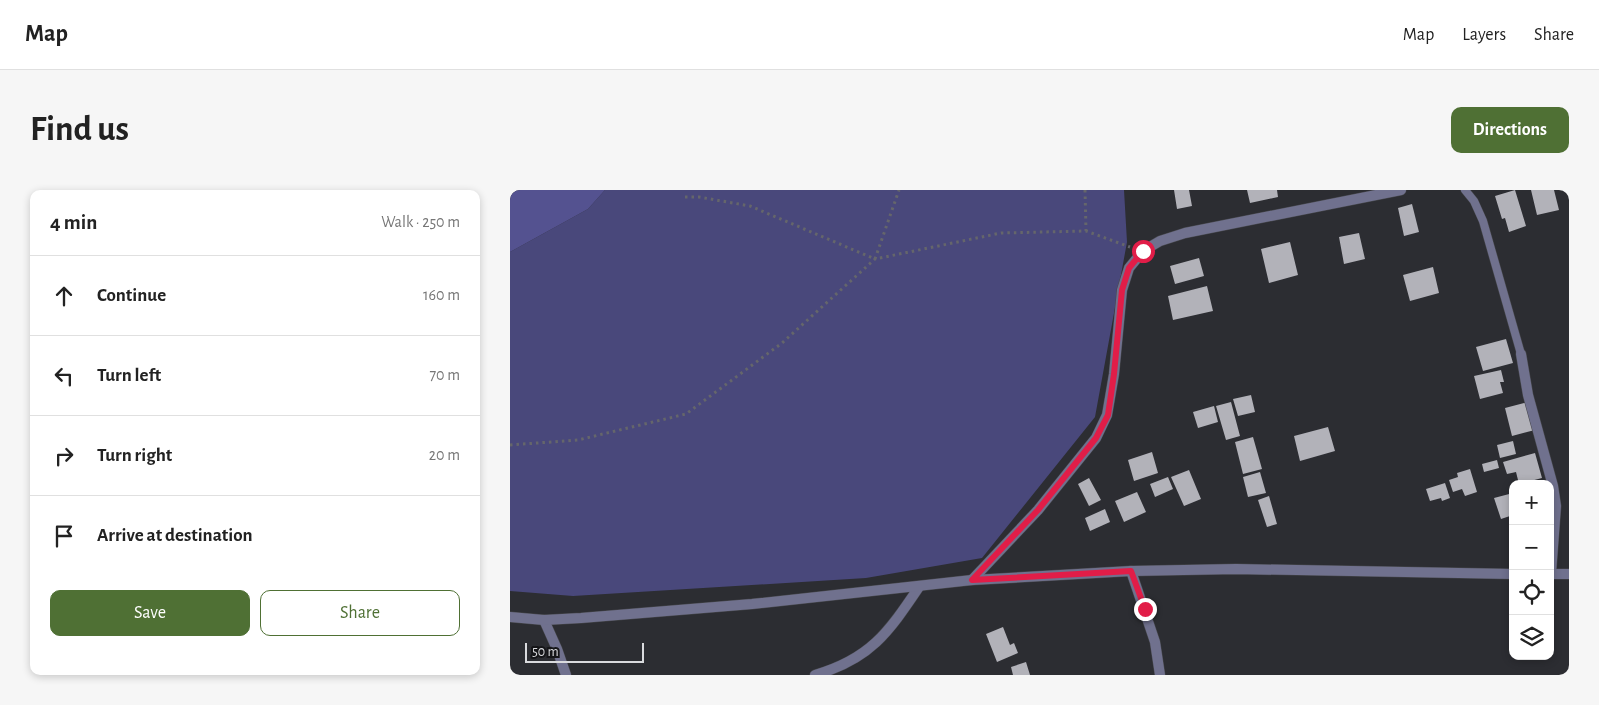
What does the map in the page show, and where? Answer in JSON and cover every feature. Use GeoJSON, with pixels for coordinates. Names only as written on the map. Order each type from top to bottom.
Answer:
{"type":"FeatureCollection","features":[{"type":"Feature","properties":{"kind":"street"},"geometry":{"type":"LineString","coordinates":[[972,580],[1038,510],[1096,438],[1108,415],[1122,290],[1129,268],[1143,251],[1160,241],[1185,233],[1401,190]]}},
{"type":"Feature","properties":{"kind":"street"},"geometry":{"type":"LineString","coordinates":[[1522,354],[1528,395],[1553,486],[1556,506],[1550,570]]}},
{"type":"Feature","properties":{"kind":"street"},"geometry":{"type":"LineString","coordinates":[[510,617],[544,620],[581,618],[695,609],[972,580],[1131,571],[1236,569],[1509,574]]}},
{"type":"Feature","properties":{"kind":"street"},"geometry":{"type":"LineString","coordinates":[[1131,571],[1155,642],[1160,675]]}},
{"type":"Feature","properties":{"kind":"street"},"geometry":{"type":"LineString","coordinates":[[1554,574],[1569,574]]}},
{"type":"Feature","properties":{"kind":"street"},"geometry":{"type":"LineString","coordinates":[[814,675],[834,670],[860,656],[878,642],[895,623],[919,587]]}},
{"type":"Feature","properties":{"kind":"street"},"geometry":{"type":"LineString","coordinates":[[544,620],[566,675]]}},
{"type":"Feature","properties":{"kind":"lane"},"geometry":{"type":"LineString","coordinates":[[1465,190],[1474,201],[1482,221],[1522,354]]}},
{"type":"Feature","properties":{"kind":"path"},"geometry":{"type":"LineString","coordinates":[[510,445],[578,440],[686,414],[782,343],[875,259],[898,190]]}},
{"type":"Feature","properties":{"kind":"path"},"geometry":{"type":"LineString","coordinates":[[1085,190],[1086,232]]}},
{"type":"Feature","properties":{"kind":"path"},"geometry":{"type":"LineString","coordinates":[[685,198],[699,197],[750,206],[875,259],[1001,233],[1086,232],[1143,251]]}},
{"type":"Feature","properties":{"kind":"shaded area"},"geometry":{"type":"Polygon","coordinates":[[[510,190],[605,190],[588,209],[510,252],[510,190]]]}},
{"type":"Feature","properties":{"kind":"shaded area"},"geometry":{"type":"Polygon","coordinates":[[[605,190],[1124,190],[1127,242],[1095,417],[982,558],[866,578],[573,596],[510,591],[510,252],[588,209],[605,190]]]}},
{"type":"Feature","properties":{"kind":"building"},"geometry":{"type":"Polygon","coordinates":[[[1174,190],[1189,190],[1192,206],[1177,209],[1174,190]]]}},
{"type":"Feature","properties":{"kind":"building"},"geometry":{"type":"Polygon","coordinates":[[[1247,190],[1277,190],[1278,197],[1250,203],[1247,190]]]}},
{"type":"Feature","properties":{"kind":"building"},"geometry":{"type":"Polygon","coordinates":[[[1515,190],[1526,226],[1509,232],[1505,218],[1502,219],[1495,196],[1515,190]]]}},
{"type":"Feature","properties":{"kind":"building"},"geometry":{"type":"Polygon","coordinates":[[[1531,190],[1554,190],[1559,210],[1537,215],[1531,190]]]}},
{"type":"Feature","properties":{"kind":"building"},"geometry":{"type":"Polygon","coordinates":[[[1412,204],[1419,232],[1404,236],[1398,208],[1412,204]]]}},
{"type":"Feature","properties":{"kind":"building"},"geometry":{"type":"Polygon","coordinates":[[[1359,233],[1365,259],[1344,264],[1339,237],[1359,233]]]}},
{"type":"Feature","properties":{"kind":"building"},"geometry":{"type":"Polygon","coordinates":[[[1290,242],[1298,275],[1269,283],[1261,249],[1290,242]]]}},
{"type":"Feature","properties":{"kind":"building"},"geometry":{"type":"Polygon","coordinates":[[[1199,258],[1204,276],[1175,284],[1170,266],[1199,258]]]}},
{"type":"Feature","properties":{"kind":"building"},"geometry":{"type":"Polygon","coordinates":[[[1433,267],[1439,293],[1410,301],[1403,275],[1433,267]]]}},
{"type":"Feature","properties":{"kind":"building"},"geometry":{"type":"Polygon","coordinates":[[[1207,286],[1213,311],[1173,320],[1168,296],[1207,286]]]}},
{"type":"Feature","properties":{"kind":"building"},"geometry":{"type":"Polygon","coordinates":[[[1506,339],[1513,363],[1483,371],[1476,347],[1506,339]]]}},
{"type":"Feature","properties":{"kind":"building"},"geometry":{"type":"Polygon","coordinates":[[[1501,370],[1504,382],[1500,382],[1503,393],[1480,399],[1474,376],[1501,370]]]}},
{"type":"Feature","properties":{"kind":"building"},"geometry":{"type":"Polygon","coordinates":[[[1251,395],[1255,412],[1238,416],[1233,399],[1251,395]]]}},
{"type":"Feature","properties":{"kind":"building"},"geometry":{"type":"Polygon","coordinates":[[[1231,402],[1240,436],[1226,440],[1216,406],[1231,402]]]}},
{"type":"Feature","properties":{"kind":"building"},"geometry":{"type":"Polygon","coordinates":[[[1528,402],[1535,430],[1512,436],[1505,408],[1528,402]]]}},
{"type":"Feature","properties":{"kind":"building"},"geometry":{"type":"Polygon","coordinates":[[[1214,406],[1218,422],[1198,428],[1193,412],[1214,406]]]}},
{"type":"Feature","properties":{"kind":"building"},"geometry":{"type":"Polygon","coordinates":[[[1328,427],[1335,451],[1300,461],[1294,436],[1328,427]]]}},
{"type":"Feature","properties":{"kind":"building"},"geometry":{"type":"Polygon","coordinates":[[[1253,437],[1262,469],[1243,474],[1235,442],[1253,437]]]}},
{"type":"Feature","properties":{"kind":"building"},"geometry":{"type":"Polygon","coordinates":[[[1513,441],[1516,454],[1500,458],[1497,445],[1513,441]]]}},
{"type":"Feature","properties":{"kind":"building"},"geometry":{"type":"Polygon","coordinates":[[[1152,452],[1158,473],[1134,481],[1128,460],[1152,452]]]}},
{"type":"Feature","properties":{"kind":"building"},"geometry":{"type":"Polygon","coordinates":[[[1535,453],[1542,478],[1518,480],[1516,472],[1507,474],[1503,462],[1535,453]]]}},
{"type":"Feature","properties":{"kind":"building"},"geometry":{"type":"Polygon","coordinates":[[[1497,460],[1499,468],[1484,472],[1482,464],[1497,460]]]}},
{"type":"Feature","properties":{"kind":"building"},"geometry":{"type":"Polygon","coordinates":[[[1470,469],[1477,492],[1465,496],[1462,489],[1453,492],[1449,480],[1458,477],[1457,473],[1470,469]]]}},
{"type":"Feature","properties":{"kind":"building"},"geometry":{"type":"Polygon","coordinates":[[[1189,470],[1201,499],[1184,506],[1171,477],[1189,470]]]}},
{"type":"Feature","properties":{"kind":"building"},"geometry":{"type":"Polygon","coordinates":[[[1260,472],[1266,493],[1248,497],[1243,477],[1260,472]]]}},
{"type":"Feature","properties":{"kind":"building"},"geometry":{"type":"Polygon","coordinates":[[[1168,477],[1173,489],[1155,497],[1150,484],[1168,477]]]}},
{"type":"Feature","properties":{"kind":"building"},"geometry":{"type":"Polygon","coordinates":[[[1089,478],[1101,500],[1089,506],[1078,484],[1089,478]]]}},
{"type":"Feature","properties":{"kind":"building"},"geometry":{"type":"Polygon","coordinates":[[[1445,483],[1450,498],[1442,501],[1441,498],[1430,501],[1426,489],[1445,483]]]}},
{"type":"Feature","properties":{"kind":"building"},"geometry":{"type":"Polygon","coordinates":[[[1137,492],[1146,512],[1124,522],[1115,501],[1137,492]]]}},
{"type":"Feature","properties":{"kind":"building"},"geometry":{"type":"Polygon","coordinates":[[[1509,494],[1509,516],[1501,519],[1494,498],[1509,494]]]}},
{"type":"Feature","properties":{"kind":"building"},"geometry":{"type":"Polygon","coordinates":[[[1269,496],[1277,524],[1267,527],[1258,500],[1269,496]]]}},
{"type":"Feature","properties":{"kind":"building"},"geometry":{"type":"Polygon","coordinates":[[[1105,509],[1110,522],[1090,531],[1085,518],[1105,509]]]}},
{"type":"Feature","properties":{"kind":"building"},"geometry":{"type":"Polygon","coordinates":[[[1003,627],[1010,645],[1014,643],[1018,653],[997,662],[986,634],[1003,627]]]}},
{"type":"Feature","properties":{"kind":"building"},"geometry":{"type":"Polygon","coordinates":[[[1026,662],[1030,675],[1013,675],[1011,667],[1026,662]]]}},
{"type":"Feature","properties":{"kind":"route"},"geometry":{"type":"LineString","coordinates":[[1143,251],[1129,268],[1122,290],[1108,415],[1096,438],[1038,510],[972,580],[1131,571],[1145,609]]}}]}
